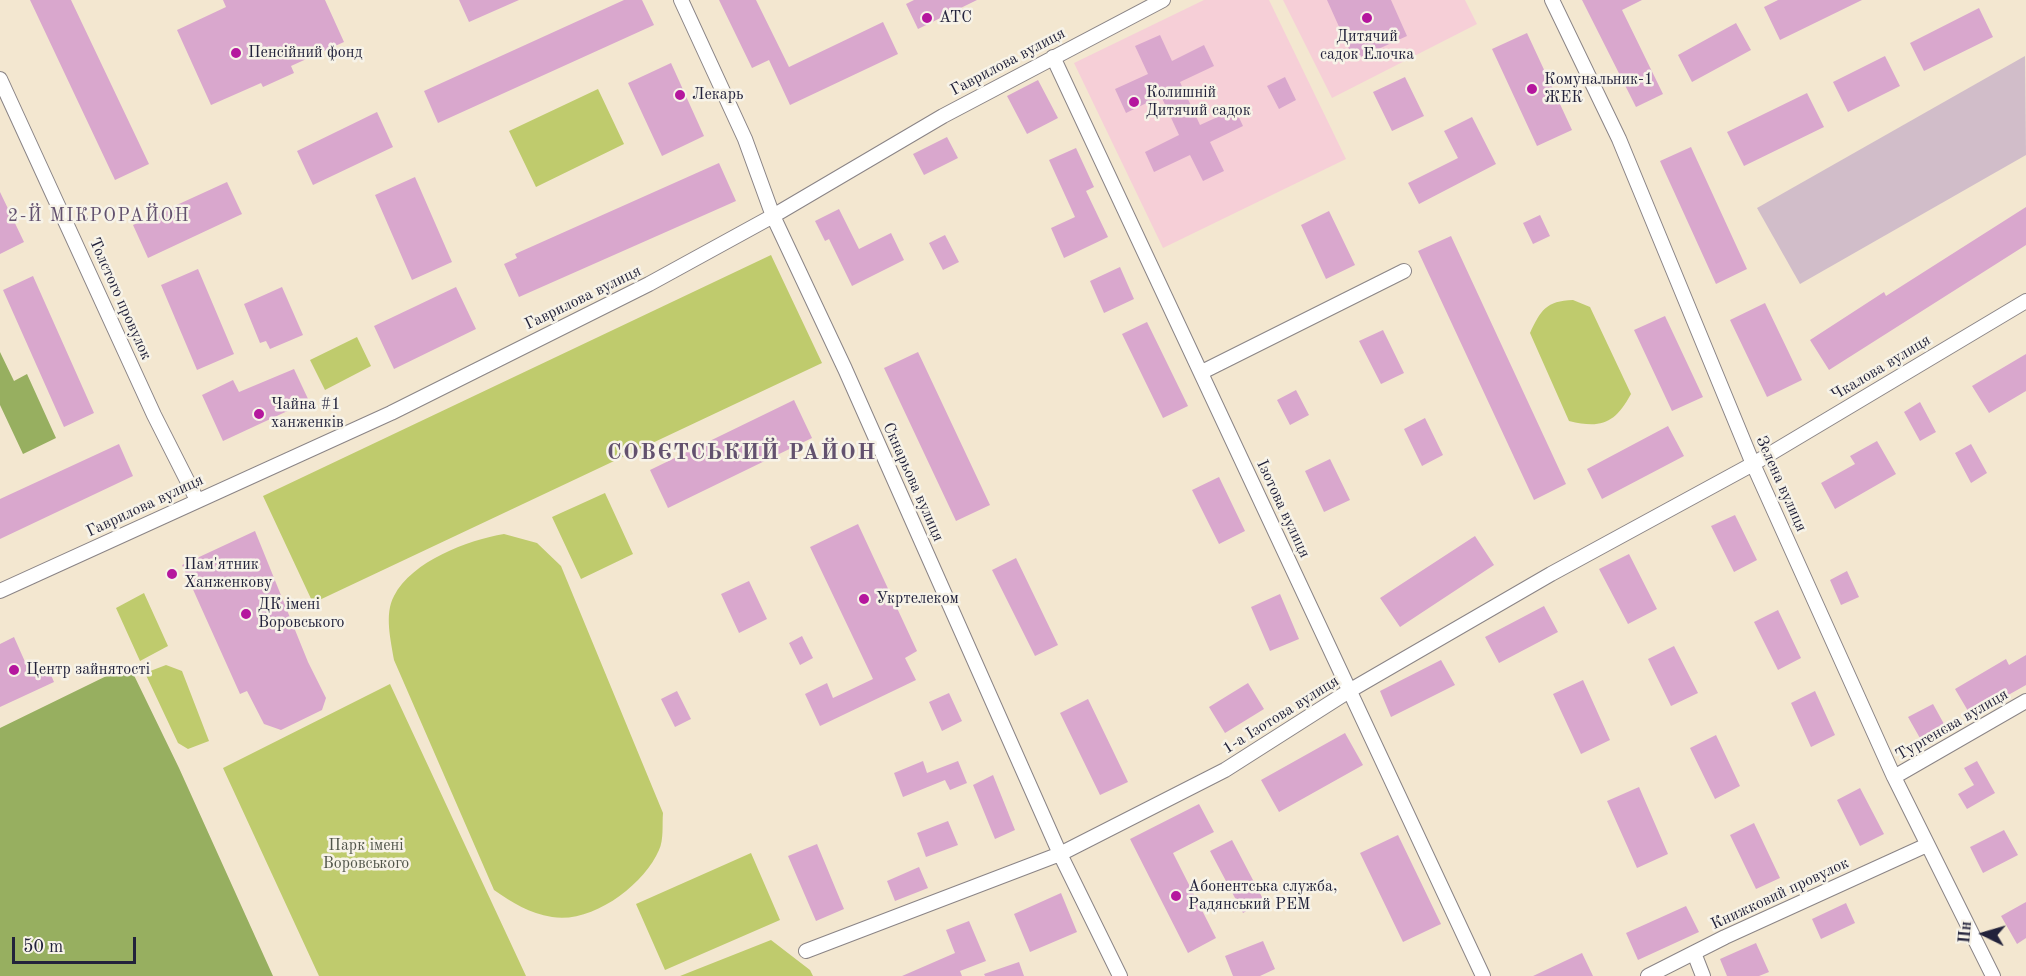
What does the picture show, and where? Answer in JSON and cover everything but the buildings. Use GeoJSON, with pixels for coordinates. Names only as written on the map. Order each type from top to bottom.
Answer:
{"type":"FeatureCollection","features":[{"type":"Feature","properties":{"kind":"street","name":"Скнарьова вулиця"},"geometry":{"type":"LineString","coordinates":[[681,0],[745,139],[772,216],[845,369],[1060,854],[1120,976]]}},
{"type":"Feature","properties":{"kind":"street","name":"Гаврилова вулиця"},"geometry":{"type":"LineString","coordinates":[[0,591],[391,413],[640,289],[772,216],[943,116],[1163,0]]}},
{"type":"Feature","properties":{"kind":"street","name":"Зелена вулиця"},"geometry":{"type":"LineString","coordinates":[[1552,0],[1618,139],[1753,464],[1894,777],[1993,976]]}},
{"type":"Feature","properties":{"kind":"street","name":"Ізотова вулиця"},"geometry":{"type":"LineString","coordinates":[[1053,57],[1483,976]]}},
{"type":"Feature","properties":{"kind":"street","name":"Толстого провулок"},"geometry":{"type":"LineString","coordinates":[[0,79],[154,415],[197,500]]}},
{"type":"Feature","properties":{"kind":"street"},"geometry":{"type":"LineString","coordinates":[[1202,372],[1404,271]]}},
{"type":"Feature","properties":{"kind":"street","name":"Чкалова вулиця"},"geometry":{"type":"LineString","coordinates":[[1753,464],[2026,301]]}},
{"type":"Feature","properties":{"kind":"street","name":"1-а Ізотова вулиця"},"geometry":{"type":"LineString","coordinates":[[806,951],[1060,854],[1225,770],[1349,691],[1551,574],[1753,464]]}},
{"type":"Feature","properties":{"kind":"street","name":"Тургенєва вулиця"},"geometry":{"type":"LineString","coordinates":[[1894,777],[2026,701]]}},
{"type":"Feature","properties":{"kind":"street","name":"Книжковий провулок"},"geometry":{"type":"LineString","coordinates":[[1648,976],[1927,845]]}},
{"type":"Feature","properties":{"kind":"street"},"geometry":{"type":"LineString","coordinates":[[1694,953],[1703,976]]}},
{"type":"Feature","properties":{"kind":"shaded area"},"geometry":{"type":"Polygon","coordinates":[[[1204,0],[1269,0],[1346,159],[1163,248],[1074,63],[1204,0]]]}},
{"type":"Feature","properties":{"kind":"shaded area"},"geometry":{"type":"Polygon","coordinates":[[[1283,0],[1465,0],[1477,24],[1332,98],[1283,0]]]}},
{"type":"Feature","properties":{"kind":"shaded area"},"geometry":{"type":"Polygon","coordinates":[[[2025,56],[2026,155],[1800,284],[1757,208],[2025,56]]]}},
{"type":"Feature","properties":{"kind":"green space"},"geometry":{"type":"Polygon","coordinates":[[[598,89],[624,144],[536,187],[509,131],[598,89]]]}},
{"type":"Feature","properties":{"kind":"green space"},"geometry":{"type":"Polygon","coordinates":[[[771,255],[822,363],[313,603],[263,496],[771,255]]]}},
{"type":"Feature","properties":{"kind":"green space"},"geometry":{"type":"Polygon","coordinates":[[[1573,300],[1590,307],[1631,394],[1619,412],[1599,424],[1569,421],[1530,333],[1546,308],[1556,302],[1573,300]]]}},
{"type":"Feature","properties":{"kind":"green space"},"geometry":{"type":"Polygon","coordinates":[[[357,337],[371,366],[325,390],[310,360],[357,337]]]}},
{"type":"Feature","properties":{"kind":"green space"},"geometry":{"type":"Polygon","coordinates":[[[0,352],[14,381],[27,374],[56,438],[23,454],[0,405],[0,352]]]}},
{"type":"Feature","properties":{"kind":"green space"},"geometry":{"type":"Polygon","coordinates":[[[605,493],[633,554],[581,579],[552,517],[605,493]]]}},
{"type":"Feature","properties":{"kind":"green space"},"geometry":{"type":"Polygon","coordinates":[[[504,534],[537,543],[561,566],[663,813],[661,846],[642,876],[615,899],[599,908],[567,918],[536,913],[494,890],[394,660],[391,645],[389,611],[391,603],[402,584],[414,572],[442,554],[458,547],[504,534]]]}},
{"type":"Feature","properties":{"kind":"green space"},"geometry":{"type":"Polygon","coordinates":[[[144,593],[168,646],[140,661],[116,608],[144,593]]]}},
{"type":"Feature","properties":{"kind":"green space"},"geometry":{"type":"Polygon","coordinates":[[[129,665],[179,768],[273,976],[0,976],[0,728],[129,665]]]}},
{"type":"Feature","properties":{"kind":"green space"},"geometry":{"type":"Polygon","coordinates":[[[166,665],[182,671],[209,741],[188,749],[178,743],[145,673],[166,665]]]}},
{"type":"Feature","properties":{"kind":"green space","name":"Парк імені Воровського"},"geometry":{"type":"Polygon","coordinates":[[[390,684],[526,976],[319,976],[223,768],[390,684]]]}},
{"type":"Feature","properties":{"kind":"green space"},"geometry":{"type":"Polygon","coordinates":[[[751,853],[780,920],[665,970],[636,904],[751,853]]]}},
{"type":"Feature","properties":{"kind":"green space"},"geometry":{"type":"Polygon","coordinates":[[[771,940],[810,970],[813,976],[680,976],[771,940]]]}},
{"type":"Feature","properties":{"kind":"place","name":"АТС"},"geometry":{"type":"Point","coordinates":[927,18]}},
{"type":"Feature","properties":{"kind":"place","name":"Дитячий садок Елочка"},"geometry":{"type":"Point","coordinates":[1367,18]}},
{"type":"Feature","properties":{"kind":"place","name":"Пенсійний фонд"},"geometry":{"type":"Point","coordinates":[236,53]}},
{"type":"Feature","properties":{"kind":"place","name":"Комунальник-1 ЖЕК"},"geometry":{"type":"Point","coordinates":[1532,89]}},
{"type":"Feature","properties":{"kind":"place","name":"Лекарь"},"geometry":{"type":"Point","coordinates":[680,95]}},
{"type":"Feature","properties":{"kind":"place","name":"Колишній Дитячий садок"},"geometry":{"type":"Point","coordinates":[1134,102]}},
{"type":"Feature","properties":{"kind":"place","name":"Чайна #1 ханженків"},"geometry":{"type":"Point","coordinates":[259,414]}},
{"type":"Feature","properties":{"kind":"place","name":"Пам'ятник Ханженкову"},"geometry":{"type":"Point","coordinates":[172,574]}},
{"type":"Feature","properties":{"kind":"place","name":"Укртелеком"},"geometry":{"type":"Point","coordinates":[864,599]}},
{"type":"Feature","properties":{"kind":"place","name":"ДК імені Воровського"},"geometry":{"type":"Point","coordinates":[246,614]}},
{"type":"Feature","properties":{"kind":"place","name":"Центр зайнятості"},"geometry":{"type":"Point","coordinates":[14,670]}},
{"type":"Feature","properties":{"kind":"place","name":"Абонентська служба, Радянський РЕМ"},"geometry":{"type":"Point","coordinates":[1176,896]}},
{"type":"Feature","properties":{"kind":"district","name":"2-Й МІКРОРАЙОН"},"geometry":{"type":"Point","coordinates":[99,216]}},
{"type":"Feature","properties":{"kind":"district","name":"СОВЄТСЬКИЙ РАЙОН"},"geometry":{"type":"Point","coordinates":[742,453]}}]}
